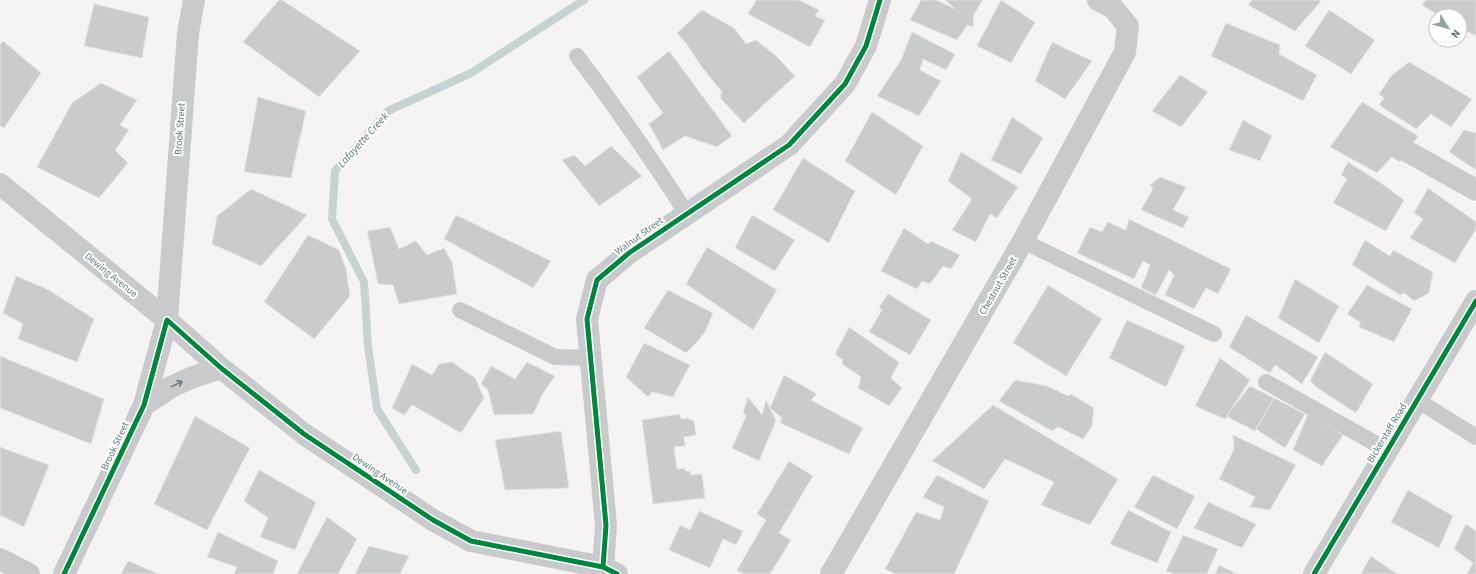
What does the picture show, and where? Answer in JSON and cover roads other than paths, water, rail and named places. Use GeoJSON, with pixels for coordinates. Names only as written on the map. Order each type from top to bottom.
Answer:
{"type":"FeatureCollection","features":[{"type":"Feature","properties":{"kind":"street","name":"Walnut Street"},"geometry":{"type":"LineString","coordinates":[[600,570],[606,525],[588,319],[597,280],[629,253],[789,145],[845,84],[866,46],[880,0]]}},
{"type":"Feature","properties":{"kind":"street","name":"Chestnut Street"},"geometry":{"type":"LineString","coordinates":[[831,574],[1023,241],[1125,52],[1128,26],[1113,8],[1098,0]]}},
{"type":"Feature","properties":{"kind":"street","name":"Brook Street"},"geometry":{"type":"LineString","coordinates":[[64,574],[144,405],[167,320],[188,33],[192,1]]}},
{"type":"Feature","properties":{"kind":"street"},"geometry":{"type":"LineString","coordinates":[[1410,153],[1476,190]]}},
{"type":"Feature","properties":{"kind":"street","name":"Dewing Avenue"},"geometry":{"type":"LineString","coordinates":[[0,184],[167,320],[221,368],[304,434],[433,520],[472,541],[600,570]]}},
{"type":"Feature","properties":{"kind":"street","name":"Bickerstaff Road"},"geometry":{"type":"LineString","coordinates":[[1317,573],[1417,400],[1473,314]]}},
{"type":"Feature","properties":{"kind":"street"},"geometry":{"type":"LineString","coordinates":[[144,405],[172,387],[193,377],[221,368]]}},
{"type":"Feature","properties":{"kind":"street"},"geometry":{"type":"LineString","coordinates":[[0,559],[29,574]]}},
{"type":"Feature","properties":{"kind":"lane"},"geometry":{"type":"LineString","coordinates":[[577,56],[640,141],[687,214]]}},
{"type":"Feature","properties":{"kind":"lane"},"geometry":{"type":"LineString","coordinates":[[1023,241],[1214,334]]}},
{"type":"Feature","properties":{"kind":"lane"},"geometry":{"type":"LineString","coordinates":[[460,310],[556,358],[591,358]]}},
{"type":"Feature","properties":{"kind":"lane"},"geometry":{"type":"LineString","coordinates":[[1266,382],[1387,450]]}},
{"type":"Feature","properties":{"kind":"lane"},"geometry":{"type":"LineString","coordinates":[[1417,400],[1476,437]]}},
{"type":"Feature","properties":{"kind":"waterway","name":"Lafayette Creek"},"geometry":{"type":"LineString","coordinates":[[416,470],[377,409],[368,346],[364,282],[332,219],[335,171],[388,111],[471,73],[584,0]]}}]}
